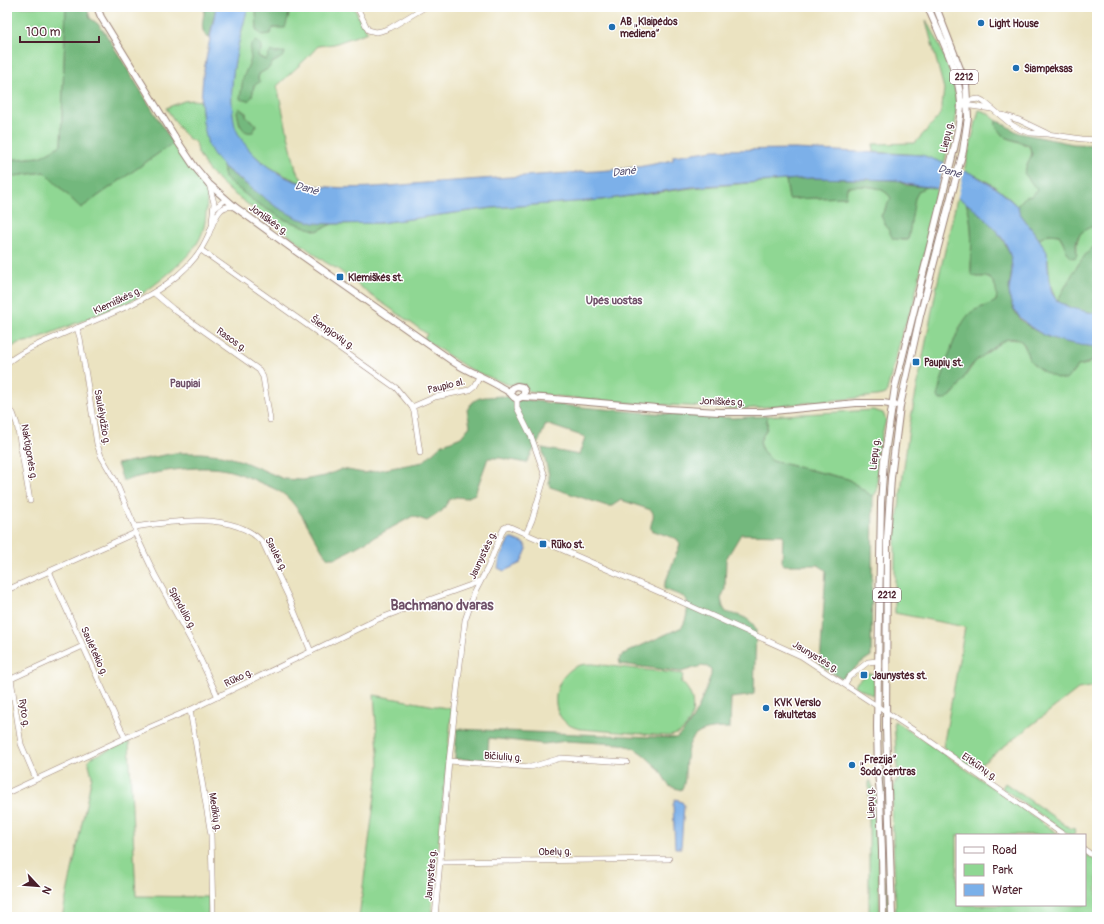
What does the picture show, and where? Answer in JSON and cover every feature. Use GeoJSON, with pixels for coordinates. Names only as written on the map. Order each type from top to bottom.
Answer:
{"type":"FeatureCollection","features":[{"type":"Feature","properties":{"kind":"main road","name":"Joniškės g."},"geometry":{"type":"LineString","coordinates":[[97,7],[101,17],[178,142],[194,166],[209,184],[235,207],[346,288],[455,363],[479,377],[494,383],[511,394]]}},
{"type":"Feature","properties":{"kind":"main road","name":"Liepų g."},"geometry":{"type":"LineString","coordinates":[[883,917],[877,706],[882,484],[886,436],[891,404],[954,148],[960,117],[961,102],[959,85],[955,71],[928,7]]}},
{"type":"Feature","properties":{"kind":"main road","name":"Liepų g."},"geometry":{"type":"LineString","coordinates":[[892,917],[886,712],[888,531],[891,478],[900,406],[920,316],[948,211],[968,123],[966,84],[962,70],[936,7]]}},
{"type":"Feature","properties":{"kind":"main road","name":"Joniškės g."},"geometry":{"type":"LineString","coordinates":[[494,383],[514,386]]}},
{"type":"Feature","properties":{"kind":"main road"},"geometry":{"type":"LineString","coordinates":[[514,386],[523,388],[521,396],[512,396],[512,388],[514,386]]}},
{"type":"Feature","properties":{"kind":"main road","name":"Joniškės g."},"geometry":{"type":"LineString","coordinates":[[521,396],[574,402],[734,412],[763,412],[856,403],[891,404],[900,406]]}},
{"type":"Feature","properties":{"kind":"street"},"geometry":{"type":"LineString","coordinates":[[357,7],[368,30],[376,32],[390,28],[425,7]]}},
{"type":"Feature","properties":{"kind":"street"},"geometry":{"type":"LineString","coordinates":[[961,102],[992,109],[1012,125],[1031,133],[1097,140]]}},
{"type":"Feature","properties":{"kind":"street"},"geometry":{"type":"LineString","coordinates":[[1001,115],[1020,120],[1047,134]]}},
{"type":"Feature","properties":{"kind":"street","name":"Klemiškės g."},"geometry":{"type":"LineString","coordinates":[[209,184],[214,203],[212,227]]}},
{"type":"Feature","properties":{"kind":"street","name":"Klemiškės g."},"geometry":{"type":"LineString","coordinates":[[7,363],[24,351],[154,293],[169,282],[183,270],[201,250],[226,199]]}},
{"type":"Feature","properties":{"kind":"street"},"geometry":{"type":"LineString","coordinates":[[214,209],[226,199]]}},
{"type":"Feature","properties":{"kind":"street"},"geometry":{"type":"LineString","coordinates":[[222,209],[226,207],[235,207]]}},
{"type":"Feature","properties":{"kind":"street","name":"Šienpjovių g."},"geometry":{"type":"LineString","coordinates":[[201,250],[396,388],[412,407],[414,412],[420,453]]}},
{"type":"Feature","properties":{"kind":"street","name":"Rasos g."},"geometry":{"type":"LineString","coordinates":[[154,293],[173,309],[259,370],[263,377],[270,420]]}},
{"type":"Feature","properties":{"kind":"street","name":"Saulėlydžio g."},"geometry":{"type":"LineString","coordinates":[[76,328],[80,338],[97,444],[101,456],[115,480],[135,530]]}},
{"type":"Feature","properties":{"kind":"street","name":"Paupio al."},"geometry":{"type":"LineString","coordinates":[[412,407],[435,397],[469,390],[474,386],[479,377]]}},
{"type":"Feature","properties":{"kind":"street"},"geometry":{"type":"LineString","coordinates":[[521,396],[517,408],[531,436],[545,476],[532,520],[526,534]]}},
{"type":"Feature","properties":{"kind":"street","name":"Naktigonės g."},"geometry":{"type":"LineString","coordinates":[[7,409],[13,413],[17,424],[30,501]]}},
{"type":"Feature","properties":{"kind":"street","name":"Saulės g."},"geometry":{"type":"LineString","coordinates":[[7,590],[135,530],[167,522],[194,520],[237,526],[251,532],[263,543],[288,596],[311,652]]}},
{"type":"Feature","properties":{"kind":"street","name":"Jaunystės g."},"geometry":{"type":"LineString","coordinates":[[435,917],[449,761],[465,620],[479,582],[488,567],[504,528],[508,526],[801,656],[886,712]]}},
{"type":"Feature","properties":{"kind":"street","name":"Spindulio g."},"geometry":{"type":"LineString","coordinates":[[135,530],[158,581],[206,668],[218,697]]}},
{"type":"Feature","properties":{"kind":"street","name":"Saulėtekio g."},"geometry":{"type":"LineString","coordinates":[[49,571],[125,738]]}},
{"type":"Feature","properties":{"kind":"street","name":"Rūko g."},"geometry":{"type":"LineString","coordinates":[[7,792],[218,697],[376,620],[479,582]]}},
{"type":"Feature","properties":{"kind":"street","name":"Ryto g."},"geometry":{"type":"LineString","coordinates":[[36,779],[21,744],[11,679],[83,646]]}},
{"type":"Feature","properties":{"kind":"street"},"geometry":{"type":"LineString","coordinates":[[845,684],[849,678],[868,662],[878,661]]}},
{"type":"Feature","properties":{"kind":"street","name":"Medikių g."},"geometry":{"type":"LineString","coordinates":[[190,710],[211,835],[213,917]]}},
{"type":"Feature","properties":{"kind":"street","name":"Eitkūnų g."},"geometry":{"type":"LineString","coordinates":[[886,712],[1063,834]]}},
{"type":"Feature","properties":{"kind":"street","name":"Bičiulių g."},"geometry":{"type":"LineString","coordinates":[[449,761],[531,767],[561,758],[627,762]]}},
{"type":"Feature","properties":{"kind":"street"},"geometry":{"type":"LineString","coordinates":[[1086,851],[1097,859]]}},
{"type":"Feature","properties":{"kind":"street","name":"Obelų g."},"geometry":{"type":"LineString","coordinates":[[441,862],[669,859]]}},
{"type":"Feature","properties":{"kind":"green space"},"geometry":{"type":"Polygon","coordinates":[[[7,7],[66,7],[61,145],[40,157],[7,160],[7,7]]]}},
{"type":"Feature","properties":{"kind":"green space"},"geometry":{"type":"Polygon","coordinates":[[[66,7],[87,7],[90,18],[98,24],[105,33],[173,143],[81,208],[44,172],[7,177],[7,160],[40,157],[61,145],[66,7]]]}},
{"type":"Feature","properties":{"kind":"green space"},"geometry":{"type":"Polygon","coordinates":[[[205,7],[216,7],[209,38],[204,32],[203,28],[205,7]]]}},
{"type":"Feature","properties":{"kind":"green space"},"geometry":{"type":"Polygon","coordinates":[[[248,7],[256,7],[257,31],[277,28],[290,11],[287,7],[354,7],[361,22],[368,32],[334,44],[318,46],[277,86],[296,170],[305,184],[284,175],[254,155],[246,147],[235,128],[231,99],[232,83],[237,51],[248,7]],[[280,52],[275,53],[266,60],[258,56],[253,59],[249,69],[252,97],[254,85],[259,74],[278,60],[280,52]],[[237,112],[240,126],[251,121],[246,117],[246,113],[237,112]]]}},
{"type":"Feature","properties":{"kind":"green space"},"geometry":{"type":"Polygon","coordinates":[[[256,7],[287,7],[290,11],[285,28],[273,28],[270,34],[262,35],[257,31],[256,7]]]}},
{"type":"Feature","properties":{"kind":"green space"},"geometry":{"type":"Polygon","coordinates":[[[926,21],[936,37],[955,90],[955,122],[951,148],[948,148],[944,164],[922,155],[874,152],[873,144],[915,143],[941,114],[944,89],[926,21]]]}},
{"type":"Feature","properties":{"kind":"green space"},"geometry":{"type":"Polygon","coordinates":[[[256,41],[261,44],[261,50],[258,56],[266,60],[271,51],[275,53],[285,52],[284,56],[272,63],[269,68],[259,74],[258,79],[260,82],[254,85],[252,97],[248,101],[240,99],[243,78],[251,59],[251,44],[256,41]]]}},
{"type":"Feature","properties":{"kind":"green space"},"geometry":{"type":"Polygon","coordinates":[[[184,101],[201,101],[203,122],[215,157],[223,166],[225,178],[255,202],[283,219],[317,231],[332,224],[380,223],[492,208],[601,200],[692,188],[786,180],[789,199],[846,197],[847,187],[871,187],[882,190],[891,198],[881,216],[900,240],[908,240],[912,210],[916,195],[925,187],[938,189],[913,304],[903,330],[886,394],[744,409],[630,403],[553,396],[535,393],[527,390],[525,385],[515,383],[511,385],[479,373],[466,367],[424,339],[427,334],[371,295],[339,270],[325,262],[230,191],[208,170],[198,153],[195,142],[182,132],[166,108],[184,101]]]}},
{"type":"Feature","properties":{"kind":"green space"},"geometry":{"type":"Polygon","coordinates":[[[239,108],[246,113],[246,117],[257,125],[253,132],[246,131],[241,126],[237,112],[239,108]]]}},
{"type":"Feature","properties":{"kind":"green space"},"geometry":{"type":"Polygon","coordinates":[[[979,110],[986,112],[996,120],[996,126],[1005,137],[1029,146],[1032,154],[1025,170],[1037,190],[1032,196],[1025,197],[1017,206],[993,185],[964,171],[979,110]]]}},
{"type":"Feature","properties":{"kind":"green space"},"geometry":{"type":"Polygon","coordinates":[[[996,120],[1019,133],[1073,144],[1097,145],[1097,225],[1086,229],[1078,236],[1076,244],[1076,257],[1072,258],[1070,256],[1059,235],[1049,234],[1039,239],[1019,212],[1017,206],[1025,197],[1032,196],[1037,190],[1024,173],[1032,154],[1029,145],[1005,137],[996,126],[996,120]]]}},
{"type":"Feature","properties":{"kind":"green space"},"geometry":{"type":"Polygon","coordinates":[[[173,143],[206,191],[209,199],[207,199],[203,229],[195,246],[170,272],[133,300],[31,341],[18,343],[7,351],[7,177],[44,172],[81,208],[173,143]]]}},
{"type":"Feature","properties":{"kind":"green space"},"geometry":{"type":"Polygon","coordinates":[[[223,166],[258,193],[286,211],[306,219],[332,224],[317,231],[283,219],[255,202],[225,178],[223,166]]]}},
{"type":"Feature","properties":{"kind":"green space"},"geometry":{"type":"Polygon","coordinates":[[[811,178],[897,180],[906,185],[926,187],[919,191],[915,198],[908,240],[893,239],[881,216],[891,198],[887,193],[877,188],[865,186],[847,187],[846,197],[789,199],[786,180],[811,178]]]}},
{"type":"Feature","properties":{"kind":"green space"},"geometry":{"type":"Polygon","coordinates":[[[957,198],[966,202],[969,211],[972,237],[971,273],[974,276],[986,277],[992,281],[996,287],[997,298],[996,301],[989,306],[982,307],[961,325],[955,338],[937,397],[941,400],[952,395],[975,362],[1005,339],[1019,340],[1022,342],[1027,351],[1028,357],[1071,375],[1078,366],[1088,364],[1095,358],[1097,353],[1097,686],[1078,689],[975,769],[943,747],[965,627],[895,613],[895,538],[909,428],[937,285],[957,198]]]}},
{"type":"Feature","properties":{"kind":"green space"},"geometry":{"type":"Polygon","coordinates":[[[966,202],[987,219],[999,234],[1008,250],[1012,267],[1009,292],[1012,306],[1019,318],[1029,327],[1041,334],[1069,343],[1097,347],[1097,353],[1091,362],[1078,366],[1066,380],[1051,376],[1041,370],[1029,359],[1025,346],[1021,341],[1016,339],[1008,339],[998,344],[972,365],[953,394],[941,400],[937,397],[950,351],[961,326],[973,311],[993,303],[997,298],[996,287],[992,281],[986,277],[974,276],[971,273],[971,228],[969,211],[966,202]]]}},
{"type":"Feature","properties":{"kind":"green space"},"geometry":{"type":"Polygon","coordinates":[[[941,209],[944,210],[909,350],[907,349],[941,209]]]}},
{"type":"Feature","properties":{"kind":"green space"},"geometry":{"type":"Polygon","coordinates":[[[1097,225],[1097,244],[1085,256],[1075,270],[1057,301],[1052,290],[1046,252],[1039,239],[1049,234],[1059,235],[1064,244],[1077,255],[1078,238],[1082,232],[1097,225]]]}},
{"type":"Feature","properties":{"kind":"green space"},"geometry":{"type":"Polygon","coordinates":[[[1097,244],[1097,314],[1071,308],[1057,301],[1075,270],[1085,256],[1097,244]]]}},
{"type":"Feature","properties":{"kind":"green space"},"geometry":{"type":"Polygon","coordinates":[[[501,396],[570,406],[638,412],[733,418],[767,416],[767,428],[760,441],[762,450],[772,461],[848,479],[873,497],[871,656],[856,666],[844,680],[820,665],[826,570],[818,565],[782,565],[783,535],[741,534],[726,559],[725,589],[721,599],[726,612],[747,619],[756,629],[754,694],[731,698],[730,728],[708,730],[700,732],[694,736],[690,742],[688,750],[684,781],[681,790],[669,786],[659,769],[644,755],[634,748],[620,744],[566,741],[544,744],[489,738],[487,760],[455,759],[457,729],[676,738],[683,732],[698,709],[711,675],[711,669],[708,667],[701,666],[681,672],[620,664],[619,659],[623,654],[682,627],[684,624],[687,614],[687,600],[684,597],[664,589],[680,544],[677,539],[651,530],[653,512],[651,510],[621,500],[612,506],[607,506],[550,487],[549,475],[542,448],[579,455],[585,437],[546,424],[539,441],[526,463],[500,458],[488,458],[475,494],[466,498],[456,497],[449,500],[442,511],[427,521],[413,516],[336,558],[328,558],[292,502],[286,496],[273,488],[235,472],[216,468],[188,468],[166,471],[123,481],[117,464],[175,453],[201,453],[221,455],[242,461],[284,479],[303,480],[325,476],[342,469],[364,473],[423,462],[441,445],[461,437],[470,426],[467,410],[474,401],[481,398],[501,396]]]}},
{"type":"Feature","properties":{"kind":"green space"},"geometry":{"type":"Polygon","coordinates":[[[873,410],[883,413],[886,420],[878,455],[877,491],[873,497],[848,479],[772,461],[762,450],[760,441],[767,428],[767,416],[873,410]]]}},
{"type":"Feature","properties":{"kind":"green space"},"geometry":{"type":"Polygon","coordinates":[[[592,664],[683,674],[682,681],[680,681],[687,688],[693,705],[689,723],[684,730],[667,736],[581,729],[570,725],[562,719],[557,710],[557,690],[561,681],[568,672],[579,665],[592,664]]]}},
{"type":"Feature","properties":{"kind":"green space"},"geometry":{"type":"Polygon","coordinates":[[[870,673],[874,675],[874,694],[872,695],[855,686],[855,684],[866,674],[870,673]]]}},
{"type":"Feature","properties":{"kind":"green space"},"geometry":{"type":"Polygon","coordinates":[[[374,695],[452,709],[431,917],[359,917],[379,765],[374,695]]]}},
{"type":"Feature","properties":{"kind":"green space"},"geometry":{"type":"Polygon","coordinates":[[[894,721],[940,751],[1059,834],[956,834],[956,906],[1086,906],[1086,854],[1097,862],[1097,917],[896,917],[892,810],[895,781],[898,781],[894,721]]]}},
{"type":"Feature","properties":{"kind":"green space"},"geometry":{"type":"Polygon","coordinates":[[[880,740],[885,792],[889,917],[887,917],[880,740]]]}},
{"type":"Feature","properties":{"kind":"green space"},"geometry":{"type":"Polygon","coordinates":[[[129,741],[136,896],[209,897],[208,917],[62,917],[92,776],[88,760],[129,741]]]}},
{"type":"Feature","properties":{"kind":"green space"},"geometry":{"type":"Polygon","coordinates":[[[869,781],[871,781],[875,796],[877,797],[880,917],[869,917],[869,781]]]}},
{"type":"Feature","properties":{"kind":"green space"},"geometry":{"type":"Polygon","coordinates":[[[1005,783],[1071,829],[1074,828],[1075,833],[1068,834],[1002,788],[1005,783]]]}},
{"type":"Feature","properties":{"kind":"water","name":"Danė"},"geometry":{"type":"Polygon","coordinates":[[[216,7],[248,7],[233,73],[232,100],[234,122],[241,139],[248,148],[264,164],[284,177],[305,184],[354,188],[645,166],[673,160],[673,156],[714,150],[795,149],[922,155],[973,174],[999,190],[1018,207],[1019,212],[1047,252],[1049,280],[1052,293],[1057,301],[1071,308],[1097,314],[1097,347],[1065,342],[1044,335],[1035,330],[1018,315],[1010,300],[1009,294],[1012,269],[1008,249],[1002,238],[989,222],[974,209],[957,197],[938,189],[907,184],[897,180],[811,178],[692,187],[601,200],[492,208],[380,223],[314,223],[297,218],[275,206],[225,168],[215,157],[208,145],[203,122],[201,101],[203,75],[216,7]]]}},
{"type":"Feature","properties":{"kind":"water"},"geometry":{"type":"Polygon","coordinates":[[[509,539],[525,544],[527,549],[521,563],[504,571],[498,568],[500,558],[509,539]]]}},
{"type":"Feature","properties":{"kind":"water"},"geometry":{"type":"Polygon","coordinates":[[[675,799],[682,802],[684,805],[681,848],[675,848],[673,805],[675,799]]]}},
{"type":"Feature","properties":{"kind":"pier"},"geometry":{"type":"Polygon","coordinates":[[[945,162],[965,169],[957,200],[937,191],[945,162]]]}},
{"type":"Feature","properties":{"kind":"place","name":"Light House"},"geometry":{"type":"Point","coordinates":[981,23]}},
{"type":"Feature","properties":{"kind":"place","name":"AB „Klaipėdos mediena“"},"geometry":{"type":"Point","coordinates":[612,27]}},
{"type":"Feature","properties":{"kind":"place","name":"Siampeksas"},"geometry":{"type":"Point","coordinates":[1016,68]}},
{"type":"Feature","properties":{"kind":"place","name":"Klemiškės st."},"geometry":{"type":"Point","coordinates":[340,277]}},
{"type":"Feature","properties":{"kind":"place","name":"Paupių st."},"geometry":{"type":"Point","coordinates":[916,362]}},
{"type":"Feature","properties":{"kind":"place","name":"Rūko st."},"geometry":{"type":"Point","coordinates":[543,544]}},
{"type":"Feature","properties":{"kind":"place","name":"Jaunystės st."},"geometry":{"type":"Point","coordinates":[864,675]}},
{"type":"Feature","properties":{"kind":"place","name":"KVK Verslo fakultetas"},"geometry":{"type":"Point","coordinates":[766,708]}},
{"type":"Feature","properties":{"kind":"place","name":"„Frezija“ Sodo centras"},"geometry":{"type":"Point","coordinates":[852,765]}},
{"type":"Feature","properties":{"kind":"district","name":"Upės uostas"},"geometry":{"type":"Point","coordinates":[614,300]}},
{"type":"Feature","properties":{"kind":"district","name":"Paupiai"},"geometry":{"type":"Point","coordinates":[185,383]}},
{"type":"Feature","properties":{"kind":"district","name":"Bachmano dvaras"},"geometry":{"type":"Point","coordinates":[442,605]}}]}
